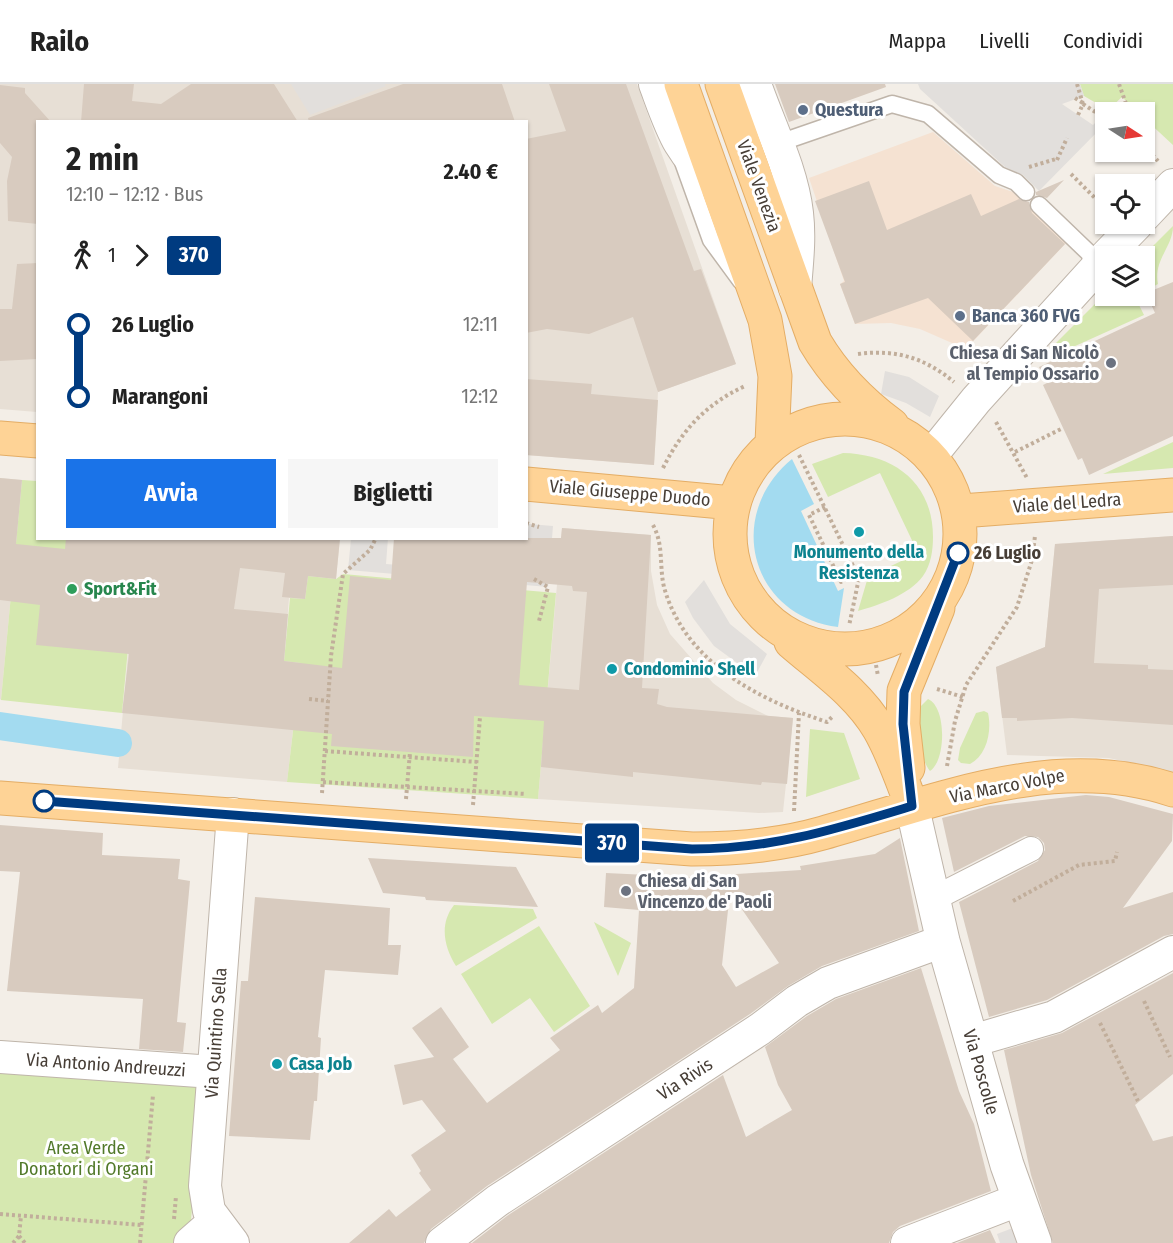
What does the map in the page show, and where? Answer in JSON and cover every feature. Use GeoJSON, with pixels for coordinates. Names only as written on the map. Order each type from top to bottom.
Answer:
{"type":"FeatureCollection","features":[{"type":"Feature","properties":{"kind":"main road"},"geometry":{"type":"LineString","coordinates":[[681,84],[765,320],[786,449]]}},
{"type":"Feature","properties":{"kind":"main road","name":"Viale Venezia"},"geometry":{"type":"LineString","coordinates":[[722,84],[815,342],[826,362],[873,411],[919,447]]}},
{"type":"Feature","properties":{"kind":"main road"},"geometry":{"type":"LineString","coordinates":[[841,418],[879,423],[919,447],[945,475],[961,511],[959,549],[948,584],[904,692],[903,724],[912,806],[879,729],[863,707],[845,687],[766,619],[750,601],[734,569],[729,543],[733,503],[749,468],[786,449],[804,425],[841,418]]}},
{"type":"Feature","properties":{"kind":"main road"},"geometry":{"type":"LineString","coordinates":[[0,438],[36,441]]}},
{"type":"Feature","properties":{"kind":"main road","name":"Viale Giuseppe Duodo"},"geometry":{"type":"LineString","coordinates":[[528,484],[733,503]]}},
{"type":"Feature","properties":{"kind":"main road","name":"Viale del Ledra"},"geometry":{"type":"LineString","coordinates":[[961,511],[1173,495]]}},
{"type":"Feature","properties":{"kind":"main road"},"geometry":{"type":"LineString","coordinates":[[766,619],[784,632],[810,644],[851,649],[872,646],[897,637],[919,621],[934,606],[948,584]]}},
{"type":"Feature","properties":{"kind":"main road","name":"Via Marco Volpe"},"geometry":{"type":"LineString","coordinates":[[0,798],[692,849],[722,849],[765,845],[821,834],[912,806],[1009,783],[1069,774],[1129,779],[1173,790]]}},
{"type":"Feature","properties":{"kind":"street"},"geometry":{"type":"LineString","coordinates":[[655,84],[675,139],[694,164],[717,185]]}},
{"type":"Feature","properties":{"kind":"street","name":"Viale Venezia"},"geometry":{"type":"LineString","coordinates":[[754,84],[792,189],[797,211],[799,231],[795,289]]}},
{"type":"Feature","properties":{"kind":"street"},"geometry":{"type":"LineString","coordinates":[[1155,198],[1168,176]]}},
{"type":"Feature","properties":{"kind":"street"},"geometry":{"type":"LineString","coordinates":[[1116,246],[1127,234]]}},
{"type":"Feature","properties":{"kind":"street"},"geometry":{"type":"LineString","coordinates":[[919,447],[984,392],[1095,269]]}},
{"type":"Feature","properties":{"kind":"street","name":"Via Poscolle"},"geometry":{"type":"LineString","coordinates":[[912,806],[943,941],[1018,1200],[1035,1243]]}},
{"type":"Feature","properties":{"kind":"street","name":"Via Quintino Sella"},"geometry":{"type":"LineString","coordinates":[[224,1232],[207,1205],[205,1186],[233,814]]}},
{"type":"Feature","properties":{"kind":"street"},"geometry":{"type":"LineString","coordinates":[[933,899],[1031,849]]}},
{"type":"Feature","properties":{"kind":"street","name":"Via Rivis"},"geometry":{"type":"LineString","coordinates":[[442,1243],[497,1201],[710,1062],[797,1001],[853,973],[943,941]]}},
{"type":"Feature","properties":{"kind":"street"},"geometry":{"type":"LineString","coordinates":[[972,1041],[1054,1017],[1173,952]]}},
{"type":"Feature","properties":{"kind":"street","name":"Via Antonio Andreuzzi"},"geometry":{"type":"LineString","coordinates":[[0,1057],[213,1072]]}},
{"type":"Feature","properties":{"kind":"street"},"geometry":{"type":"LineString","coordinates":[[907,1243],[1018,1200]]}},
{"type":"Feature","properties":{"kind":"street"},"geometry":{"type":"LineString","coordinates":[[190,1243],[224,1232]]}},
{"type":"Feature","properties":{"kind":"lane"},"geometry":{"type":"LineString","coordinates":[[776,144],[892,104],[928,114],[999,176],[1016,182],[1026,192]]}},
{"type":"Feature","properties":{"kind":"lane"},"geometry":{"type":"LineString","coordinates":[[675,139],[711,240],[727,264],[757,298]]}},
{"type":"Feature","properties":{"kind":"lane"},"geometry":{"type":"LineString","coordinates":[[1039,206],[1089,253],[1092,261],[1095,262]]}},
{"type":"Feature","properties":{"kind":"path"},"geometry":{"type":"LineString","coordinates":[[1077,84],[1083,104],[1078,115]]}},
{"type":"Feature","properties":{"kind":"path"},"geometry":{"type":"LineString","coordinates":[[1119,84],[1125,102]]}},
{"type":"Feature","properties":{"kind":"path"},"geometry":{"type":"LineString","coordinates":[[1075,98],[1095,112]]}},
{"type":"Feature","properties":{"kind":"path"},"geometry":{"type":"LineString","coordinates":[[1028,167],[1057,160],[1067,138]]}},
{"type":"Feature","properties":{"kind":"path"},"geometry":{"type":"LineString","coordinates":[[1155,160],[1168,176]]}},
{"type":"Feature","properties":{"kind":"path"},"geometry":{"type":"LineString","coordinates":[[1071,174],[1095,197]]}},
{"type":"Feature","properties":{"kind":"path"},"geometry":{"type":"LineString","coordinates":[[855,354],[884,352],[912,356],[941,371],[957,384]]}},
{"type":"Feature","properties":{"kind":"path"},"geometry":{"type":"LineString","coordinates":[[659,473],[689,425],[709,406],[749,384]]}},
{"type":"Feature","properties":{"kind":"path"},"geometry":{"type":"LineString","coordinates":[[994,419],[1015,452],[1030,485]]}},
{"type":"Feature","properties":{"kind":"path"},"geometry":{"type":"LineString","coordinates":[[1015,452],[1064,428]]}},
{"type":"Feature","properties":{"kind":"path"},"geometry":{"type":"LineString","coordinates":[[786,449],[825,507],[859,578],[849,627]]}},
{"type":"Feature","properties":{"kind":"path"},"geometry":{"type":"LineString","coordinates":[[825,507],[808,515],[841,582],[857,573]]}},
{"type":"Feature","properties":{"kind":"path"},"geometry":{"type":"LineString","coordinates":[[647,517],[660,539],[664,586],[683,627],[713,664],[766,700],[827,722]]}},
{"type":"Feature","properties":{"kind":"path"},"geometry":{"type":"LineString","coordinates":[[528,524],[539,527]]}},
{"type":"Feature","properties":{"kind":"path"},"geometry":{"type":"LineString","coordinates":[[948,775],[955,721],[966,685],[1017,607],[1032,560],[1036,528]]}},
{"type":"Feature","properties":{"kind":"path"},"geometry":{"type":"LineString","coordinates":[[321,794],[328,701],[343,574],[370,550],[375,540]]}},
{"type":"Feature","properties":{"kind":"path"},"geometry":{"type":"LineString","coordinates":[[534,579],[548,587],[539,621]]}},
{"type":"Feature","properties":{"kind":"path"},"geometry":{"type":"LineString","coordinates":[[931,687],[963,697]]}},
{"type":"Feature","properties":{"kind":"path"},"geometry":{"type":"LineString","coordinates":[[309,699],[328,701]]}},
{"type":"Feature","properties":{"kind":"path"},"geometry":{"type":"LineString","coordinates":[[793,814],[799,713]]}},
{"type":"Feature","properties":{"kind":"path"},"geometry":{"type":"LineString","coordinates":[[473,805],[480,717]]}},
{"type":"Feature","properties":{"kind":"path"},"geometry":{"type":"LineString","coordinates":[[325,750],[410,754],[477,762]]}},
{"type":"Feature","properties":{"kind":"path"},"geometry":{"type":"LineString","coordinates":[[406,800],[410,754]]}},
{"type":"Feature","properties":{"kind":"path"},"geometry":{"type":"LineString","coordinates":[[323,782],[526,795]]}},
{"type":"Feature","properties":{"kind":"path"},"geometry":{"type":"LineString","coordinates":[[310,793],[332,795]]}},
{"type":"Feature","properties":{"kind":"path"},"geometry":{"type":"LineString","coordinates":[[396,799],[417,801]]}},
{"type":"Feature","properties":{"kind":"path"},"geometry":{"type":"LineString","coordinates":[[462,804],[484,806]]}},
{"type":"Feature","properties":{"kind":"path"},"geometry":{"type":"LineString","coordinates":[[1013,901],[1079,864],[1115,861],[1117,852]]}},
{"type":"Feature","properties":{"kind":"path"},"geometry":{"type":"LineString","coordinates":[[1131,975],[1170,1057]]}},
{"type":"Feature","properties":{"kind":"path"},"geometry":{"type":"LineString","coordinates":[[1088,998],[1117,1062],[1138,1101]]}},
{"type":"Feature","properties":{"kind":"path"},"geometry":{"type":"LineString","coordinates":[[140,1243],[153,1091]]}},
{"type":"Feature","properties":{"kind":"path"},"geometry":{"type":"LineString","coordinates":[[0,1214],[142,1226]]}},
{"type":"Feature","properties":{"kind":"path"},"geometry":{"type":"LineString","coordinates":[[13,1243],[19,1236],[21,1216]]}},
{"type":"Feature","properties":{"kind":"path"},"geometry":{"type":"LineString","coordinates":[[19,1236],[25,1243]]}},
{"type":"Feature","properties":{"kind":"shaded area"},"geometry":{"type":"Polygon","coordinates":[[[0,84],[637,84],[736,364],[658,392],[654,465],[528,455],[528,120],[36,120],[36,412],[0,409],[0,84]]]}},
{"type":"Feature","properties":{"kind":"shaded area"},"geometry":{"type":"Polygon","coordinates":[[[291,84],[385,84],[386,86],[310,115],[291,84]]]}},
{"type":"Feature","properties":{"kind":"shaded area"},"geometry":{"type":"Polygon","coordinates":[[[918,84],[1080,84],[1084,96],[1062,104],[1093,125],[1095,123],[1095,134],[1039,191],[1023,175],[1005,167],[920,89],[918,84]]]}},
{"type":"Feature","properties":{"kind":"shaded area"},"geometry":{"type":"Polygon","coordinates":[[[933,132],[995,186],[1013,192],[1066,243],[963,352],[952,343],[920,329],[891,323],[855,324],[840,284],[844,281],[809,178],[933,132]]]}},
{"type":"Feature","properties":{"kind":"shaded area"},"geometry":{"type":"Polygon","coordinates":[[[885,371],[909,377],[939,396],[930,417],[906,403],[881,394],[885,371]]]}},
{"type":"Feature","properties":{"kind":"shaded area"},"geometry":{"type":"Polygon","coordinates":[[[0,478],[22,480],[1,700],[0,699],[0,478]]]}},
{"type":"Feature","properties":{"kind":"shaded area"},"geometry":{"type":"Polygon","coordinates":[[[529,524],[553,526],[548,587],[348,570],[351,540],[388,540],[386,564],[523,575],[529,524]]]}},
{"type":"Feature","properties":{"kind":"shaded area","name":"Condominio Shell"},"geometry":{"type":"Polygon","coordinates":[[[562,528],[651,535],[651,571],[657,605],[670,634],[713,683],[736,700],[768,716],[793,718],[783,812],[759,813],[538,799],[562,528]]]}},
{"type":"Feature","properties":{"kind":"shaded area"},"geometry":{"type":"Polygon","coordinates":[[[1173,536],[1173,773],[1109,758],[1007,755],[996,667],[1045,647],[1055,544],[1173,536]]]}},
{"type":"Feature","properties":{"kind":"shaded area"},"geometry":{"type":"Polygon","coordinates":[[[138,540],[340,540],[336,579],[308,576],[305,599],[289,598],[284,660],[301,662],[287,782],[118,768],[138,540]]]}},
{"type":"Feature","properties":{"kind":"shaded area"},"geometry":{"type":"Polygon","coordinates":[[[704,580],[730,624],[767,654],[755,676],[714,646],[693,618],[685,602],[704,580]]]}},
{"type":"Feature","properties":{"kind":"shaded area"},"geometry":{"type":"Polygon","coordinates":[[[1026,1223],[1035,1243],[1000,1243],[997,1234],[1026,1223]]]}},
{"type":"Feature","properties":{"kind":"green space"},"geometry":{"type":"Polygon","coordinates":[[[1080,84],[1173,84],[1173,145],[1155,128],[1155,102],[1127,102],[1122,97],[1117,102],[1095,102],[1084,96],[1080,84]]]}},
{"type":"Feature","properties":{"kind":"green space"},"geometry":{"type":"Polygon","coordinates":[[[1173,226],[1170,241],[1158,268],[1158,284],[1155,286],[1155,246],[1153,246],[1173,226]]]}},
{"type":"Feature","properties":{"kind":"green space"},"geometry":{"type":"Polygon","coordinates":[[[1095,304],[1095,306],[1140,306],[1144,315],[1053,356],[1049,350],[1095,304]]]}},
{"type":"Feature","properties":{"kind":"green space"},"geometry":{"type":"Polygon","coordinates":[[[1173,442],[1173,468],[1103,474],[1173,442]]]}},
{"type":"Feature","properties":{"kind":"green space"},"geometry":{"type":"Polygon","coordinates":[[[843,453],[878,459],[907,475],[918,487],[926,501],[933,537],[928,567],[917,583],[902,594],[858,611],[868,577],[918,553],[880,473],[828,497],[812,464],[843,453]]]}},
{"type":"Feature","properties":{"kind":"green space","name":"Sport&Fit"},"geometry":{"type":"Polygon","coordinates":[[[22,480],[36,481],[36,540],[138,540],[122,713],[1,700],[22,480]]]}},
{"type":"Feature","properties":{"kind":"green space"},"geometry":{"type":"Polygon","coordinates":[[[343,574],[556,593],[538,799],[287,782],[301,663],[284,661],[290,598],[305,599],[308,576],[336,579],[343,574]]]}},
{"type":"Feature","properties":{"kind":"green space"},"geometry":{"type":"Polygon","coordinates":[[[928,699],[939,712],[942,734],[939,757],[930,771],[923,757],[920,732],[920,707],[928,699]]]}},
{"type":"Feature","properties":{"kind":"green space"},"geometry":{"type":"Polygon","coordinates":[[[984,711],[988,713],[989,735],[984,749],[981,755],[970,764],[961,763],[958,760],[960,748],[976,713],[984,711]]]}},
{"type":"Feature","properties":{"kind":"green space"},"geometry":{"type":"Polygon","coordinates":[[[810,729],[844,733],[860,779],[806,797],[810,729]]]}},
{"type":"Feature","properties":{"kind":"green space"},"geometry":{"type":"Polygon","coordinates":[[[454,905],[533,909],[537,918],[456,966],[445,936],[446,920],[454,905]]]}},
{"type":"Feature","properties":{"kind":"green space"},"geometry":{"type":"Polygon","coordinates":[[[594,922],[631,943],[618,976],[594,922]]]}},
{"type":"Feature","properties":{"kind":"green space"},"geometry":{"type":"Polygon","coordinates":[[[539,926],[590,1006],[554,1032],[530,998],[492,1024],[461,974],[539,926]]]}},
{"type":"Feature","properties":{"kind":"green space","name":"Area Verde Donatori di Organi"},"geometry":{"type":"Polygon","coordinates":[[[0,1066],[202,1083],[190,1233],[178,1243],[0,1243],[0,1066]]]}},
{"type":"Feature","properties":{"kind":"water"},"geometry":{"type":"Polygon","coordinates":[[[792,459],[814,504],[801,511],[838,591],[844,588],[838,627],[808,619],[784,603],[767,583],[756,559],[754,533],[758,507],[771,482],[792,459]]]}},
{"type":"Feature","properties":{"kind":"building"},"geometry":{"type":"Polygon","coordinates":[[[84,84],[134,84],[132,101],[161,104],[191,84],[274,84],[297,120],[81,120],[84,84]]]}},
{"type":"Feature","properties":{"kind":"building"},"geometry":{"type":"Polygon","coordinates":[[[403,84],[502,84],[514,120],[308,120],[308,118],[403,84]]]}},
{"type":"Feature","properties":{"kind":"building"},"geometry":{"type":"Polygon","coordinates":[[[549,84],[626,84],[694,271],[701,269],[736,364],[658,392],[633,317],[589,334],[547,329],[528,333],[528,139],[566,131],[549,84]]]}},
{"type":"Feature","properties":{"kind":"building","name":"Questura"},"geometry":{"type":"Polygon","coordinates":[[[775,84],[885,84],[886,87],[789,122],[775,84]]]}},
{"type":"Feature","properties":{"kind":"building"},"geometry":{"type":"Polygon","coordinates":[[[0,85],[25,88],[25,93],[49,120],[36,120],[36,224],[8,221],[7,181],[12,157],[0,143],[0,85]]]}},
{"type":"Feature","properties":{"kind":"building"},"geometry":{"type":"Polygon","coordinates":[[[1064,180],[1047,198],[1036,195],[1036,192],[1064,180]]]}},
{"type":"Feature","properties":{"kind":"building"},"geometry":{"type":"Polygon","coordinates":[[[869,181],[887,230],[971,194],[981,216],[1019,199],[1029,202],[1032,213],[1065,244],[973,341],[928,298],[855,324],[840,284],[845,282],[815,201],[869,181]]]}},
{"type":"Feature","properties":{"kind":"building"},"geometry":{"type":"Polygon","coordinates":[[[36,263],[36,359],[0,361],[0,309],[12,309],[17,264],[36,263]]]}},
{"type":"Feature","properties":{"kind":"building","name":"Chiesa di San Nicolò al Tempio Ossario"},"geometry":{"type":"Polygon","coordinates":[[[1173,282],[1173,436],[1089,475],[1082,458],[1078,460],[1043,385],[1047,383],[1039,367],[1155,313],[1152,306],[1155,306],[1155,289],[1173,282]]]}},
{"type":"Feature","properties":{"kind":"building"},"geometry":{"type":"Polygon","coordinates":[[[528,379],[592,384],[591,394],[658,400],[654,465],[528,455],[528,379]]]}},
{"type":"Feature","properties":{"kind":"building"},"geometry":{"type":"Polygon","coordinates":[[[0,478],[22,480],[16,544],[65,549],[66,540],[340,540],[336,579],[308,576],[305,599],[282,597],[285,573],[240,568],[234,609],[288,614],[284,661],[342,668],[350,576],[391,580],[394,540],[561,538],[562,528],[651,535],[642,688],[659,689],[657,704],[667,707],[793,718],[787,784],[762,782],[761,785],[633,772],[633,777],[541,767],[544,721],[474,716],[473,757],[331,746],[332,734],[122,713],[129,654],[36,645],[40,605],[0,600],[0,478]],[[527,582],[519,685],[579,690],[587,592],[573,591],[572,586],[527,582]]]}},
{"type":"Feature","properties":{"kind":"building"},"geometry":{"type":"Polygon","coordinates":[[[1173,536],[1173,585],[1099,589],[1094,663],[1148,665],[1148,669],[1173,670],[1173,725],[1072,718],[1017,721],[1017,718],[1002,718],[996,667],[1045,647],[1055,544],[1173,536]]]}},
{"type":"Feature","properties":{"kind":"building"},"geometry":{"type":"Polygon","coordinates":[[[1086,795],[1109,797],[1173,814],[1172,841],[1123,908],[1173,892],[1173,934],[1164,936],[1047,1000],[989,1017],[959,902],[1038,861],[1045,850],[1044,843],[1038,837],[1025,836],[954,872],[942,818],[989,806],[1086,795]]]}},
{"type":"Feature","properties":{"kind":"building"},"geometry":{"type":"Polygon","coordinates":[[[0,825],[103,833],[102,855],[180,859],[178,879],[190,881],[177,1022],[186,1023],[183,1052],[139,1049],[143,999],[7,991],[20,872],[0,871],[0,825]]]}},
{"type":"Feature","properties":{"kind":"building"},"geometry":{"type":"Polygon","coordinates":[[[900,838],[919,931],[822,966],[788,986],[750,1014],[487,1186],[431,1229],[424,1243],[349,1243],[389,1209],[396,1217],[431,1190],[419,1173],[421,1171],[411,1155],[446,1131],[422,1100],[403,1105],[394,1065],[434,1057],[412,1028],[441,1007],[469,1047],[453,1059],[487,1103],[560,1050],[550,1038],[598,1005],[602,1013],[634,988],[639,910],[604,907],[606,873],[690,877],[801,870],[800,866],[875,854],[900,838]],[[730,892],[722,965],[736,987],[779,963],[730,892]]]}},
{"type":"Feature","properties":{"kind":"building"},"geometry":{"type":"Polygon","coordinates":[[[368,858],[516,867],[538,907],[426,900],[425,897],[383,893],[368,858]]]}},
{"type":"Feature","properties":{"kind":"building"},"geometry":{"type":"Polygon","coordinates":[[[255,897],[390,908],[388,945],[401,945],[398,975],[325,970],[318,1037],[321,1038],[317,1101],[314,1101],[310,1140],[229,1136],[241,981],[248,981],[255,897]]]}},
{"type":"Feature","properties":{"kind":"building"},"geometry":{"type":"Polygon","coordinates":[[[921,968],[959,1091],[974,1124],[991,1191],[900,1226],[893,1232],[889,1243],[472,1243],[507,1216],[723,1075],[746,1137],[792,1110],[778,1085],[765,1047],[807,1016],[836,999],[921,968]]]}},
{"type":"Feature","properties":{"kind":"building"},"geometry":{"type":"Polygon","coordinates":[[[1173,973],[1173,1074],[1135,1105],[1153,1141],[1173,1136],[1173,1243],[1053,1243],[1031,1175],[1004,1050],[1062,1033],[1173,973]]]}},
{"type":"Feature","properties":{"kind":"building"},"geometry":{"type":"Polygon","coordinates":[[[990,1230],[996,1243],[957,1243],[990,1230]]]}},
{"type":"Feature","properties":{"kind":"waterway"},"geometry":{"type":"LineString","coordinates":[[0,726],[118,743]]}},
{"type":"Feature","properties":{"kind":"bus line","name":"370"},"geometry":{"type":"LineString","coordinates":[[44,801],[692,849],[731,849],[821,834],[912,806],[903,724],[904,692],[914,662],[928,635],[948,584],[958,553]]}},
{"type":"Feature","properties":{"kind":"place","name":"Questura"},"geometry":{"type":"Point","coordinates":[803,110]}},
{"type":"Feature","properties":{"kind":"place","name":"Banca 360 FVG"},"geometry":{"type":"Point","coordinates":[960,316]}},
{"type":"Feature","properties":{"kind":"place","name":"Chiesa di San Nicolò al Tempio Ossario"},"geometry":{"type":"Point","coordinates":[1111,363]}},
{"type":"Feature","properties":{"kind":"place","name":"Monumento della Resistenza"},"geometry":{"type":"Point","coordinates":[859,532]}},
{"type":"Feature","properties":{"kind":"place","name":"26 Luglio"},"geometry":{"type":"Point","coordinates":[958,553]}},
{"type":"Feature","properties":{"kind":"place","name":"Sport&Fit"},"geometry":{"type":"Point","coordinates":[72,589]}},
{"type":"Feature","properties":{"kind":"place","name":"Condominio Shell"},"geometry":{"type":"Point","coordinates":[612,669]}},
{"type":"Feature","properties":{"kind":"place","name":"Chiesa di San Vincenzo de' Paoli"},"geometry":{"type":"Point","coordinates":[626,891]}},
{"type":"Feature","properties":{"kind":"place","name":"Casa Job"},"geometry":{"type":"Point","coordinates":[277,1064]}}]}
